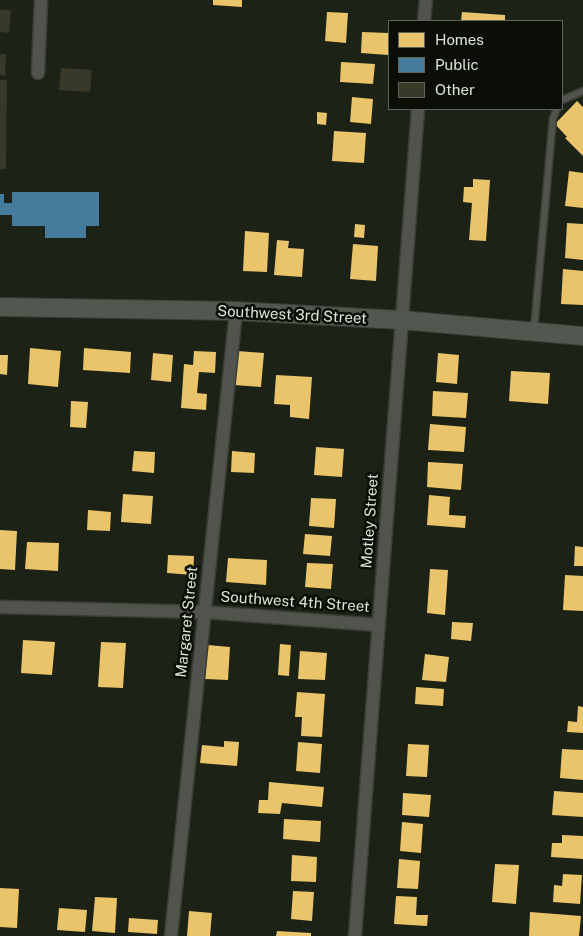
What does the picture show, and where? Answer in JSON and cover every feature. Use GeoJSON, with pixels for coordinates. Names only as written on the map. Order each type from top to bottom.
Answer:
{"type":"FeatureCollection","features":[{"type":"Feature","properties":{"kind":"street"},"geometry":{"type":"LineString","coordinates":[[38,73],[41,0]]}},
{"type":"Feature","properties":{"kind":"street"},"geometry":{"type":"LineString","coordinates":[[424,20],[426,0]]}},
{"type":"Feature","properties":{"kind":"street","name":"Motley Street"},"geometry":{"type":"LineString","coordinates":[[355,936],[418,110]]}},
{"type":"Feature","properties":{"kind":"street","name":"Southwest 3rd Street"},"geometry":{"type":"LineString","coordinates":[[0,307],[236,311],[401,320],[583,336]]}},
{"type":"Feature","properties":{"kind":"street","name":"Margaret Street"},"geometry":{"type":"LineString","coordinates":[[171,936],[236,311]]}},
{"type":"Feature","properties":{"kind":"street","name":"Southwest 4th Street"},"geometry":{"type":"LineString","coordinates":[[0,607],[204,612],[378,625]]}},
{"type":"Feature","properties":{"kind":"lane"},"geometry":{"type":"LineString","coordinates":[[563,100],[583,91]]}},
{"type":"Feature","properties":{"kind":"lane"},"geometry":{"type":"LineString","coordinates":[[534,332],[553,118],[557,110]]}},
{"type":"Feature","properties":{"kind":"building: Homes"},"geometry":{"type":"Polygon","coordinates":[[[213,0],[242,0],[242,7],[213,5],[213,0]]]}},
{"type":"Feature","properties":{"kind":"building: Homes"},"geometry":{"type":"Polygon","coordinates":[[[327,12],[348,13],[346,43],[325,41],[327,12]]]}},
{"type":"Feature","properties":{"kind":"building: Homes"},"geometry":{"type":"Polygon","coordinates":[[[462,12],[505,15],[505,20],[461,20],[462,12]]]}},
{"type":"Feature","properties":{"kind":"building: Homes"},"geometry":{"type":"Polygon","coordinates":[[[362,32],[388,33],[388,55],[361,53],[362,32]]]}},
{"type":"Feature","properties":{"kind":"building: Homes"},"geometry":{"type":"Polygon","coordinates":[[[341,62],[375,64],[373,84],[340,82],[341,62]]]}},
{"type":"Feature","properties":{"kind":"building: Homes"},"geometry":{"type":"Polygon","coordinates":[[[352,97],[373,99],[371,124],[350,122],[352,97]]]}},
{"type":"Feature","properties":{"kind":"building: Homes"},"geometry":{"type":"Polygon","coordinates":[[[577,101],[583,107],[583,156],[565,138],[567,137],[555,124],[577,101]]]}},
{"type":"Feature","properties":{"kind":"building: Homes"},"geometry":{"type":"Polygon","coordinates":[[[317,112],[327,113],[326,125],[317,124],[317,112]]]}},
{"type":"Feature","properties":{"kind":"building: Homes"},"geometry":{"type":"Polygon","coordinates":[[[334,131],[366,133],[364,163],[332,161],[334,131]]]}},
{"type":"Feature","properties":{"kind":"building: Homes"},"geometry":{"type":"Polygon","coordinates":[[[569,171],[583,173],[583,208],[565,206],[569,171]]]}},
{"type":"Feature","properties":{"kind":"building: Homes"},"geometry":{"type":"Polygon","coordinates":[[[473,179],[490,180],[486,241],[469,240],[472,203],[463,202],[464,187],[473,187],[473,179]]]}},
{"type":"Feature","properties":{"kind":"building: Homes"},"geometry":{"type":"Polygon","coordinates":[[[567,223],[583,224],[583,260],[565,258],[567,223]]]}},
{"type":"Feature","properties":{"kind":"building: Homes"},"geometry":{"type":"Polygon","coordinates":[[[355,224],[365,225],[364,238],[354,237],[355,224]]]}},
{"type":"Feature","properties":{"kind":"building: Homes"},"geometry":{"type":"Polygon","coordinates":[[[245,231],[269,233],[267,272],[243,271],[245,231]]]}},
{"type":"Feature","properties":{"kind":"building: Homes"},"geometry":{"type":"Polygon","coordinates":[[[277,240],[289,241],[288,248],[304,249],[302,277],[274,275],[277,240]]]}},
{"type":"Feature","properties":{"kind":"building: Homes"},"geometry":{"type":"Polygon","coordinates":[[[353,244],[378,246],[376,281],[350,279],[353,244]]]}},
{"type":"Feature","properties":{"kind":"building: Homes"},"geometry":{"type":"Polygon","coordinates":[[[563,269],[583,271],[583,305],[561,304],[563,269]]]}},
{"type":"Feature","properties":{"kind":"building: Homes"},"geometry":{"type":"Polygon","coordinates":[[[30,348],[61,351],[58,387],[28,384],[30,348]]]}},
{"type":"Feature","properties":{"kind":"building: Homes"},"geometry":{"type":"Polygon","coordinates":[[[84,348],[131,352],[130,373],[83,370],[84,348]]]}},
{"type":"Feature","properties":{"kind":"building: Homes"},"geometry":{"type":"Polygon","coordinates":[[[194,351],[216,352],[215,373],[199,372],[197,393],[207,394],[206,410],[181,408],[184,364],[193,365],[194,351]]]}},
{"type":"Feature","properties":{"kind":"building: Homes"},"geometry":{"type":"Polygon","coordinates":[[[237,351],[264,353],[261,387],[234,385],[237,351]]]}},
{"type":"Feature","properties":{"kind":"building: Homes"},"geometry":{"type":"Polygon","coordinates":[[[153,353],[173,355],[171,382],[151,380],[153,353]]]}},
{"type":"Feature","properties":{"kind":"building: Homes"},"geometry":{"type":"Polygon","coordinates":[[[438,353],[459,355],[457,384],[436,382],[438,353]]]}},
{"type":"Feature","properties":{"kind":"building: Homes"},"geometry":{"type":"Polygon","coordinates":[[[0,355],[8,355],[7,375],[0,374],[0,355]]]}},
{"type":"Feature","properties":{"kind":"building: Homes"},"geometry":{"type":"Polygon","coordinates":[[[511,371],[550,373],[548,404],[509,401],[511,371]]]}},
{"type":"Feature","properties":{"kind":"building: Homes"},"geometry":{"type":"Polygon","coordinates":[[[276,375],[312,377],[309,419],[290,417],[290,405],[274,404],[276,375]]]}},
{"type":"Feature","properties":{"kind":"building: Homes"},"geometry":{"type":"Polygon","coordinates":[[[433,391],[468,393],[466,418],[432,416],[433,391]]]}},
{"type":"Feature","properties":{"kind":"building: Homes"},"geometry":{"type":"Polygon","coordinates":[[[71,401],[88,402],[86,428],[70,427],[71,401]]]}},
{"type":"Feature","properties":{"kind":"building: Homes"},"geometry":{"type":"Polygon","coordinates":[[[430,424],[466,427],[464,452],[428,450],[430,424]]]}},
{"type":"Feature","properties":{"kind":"building: Homes"},"geometry":{"type":"Polygon","coordinates":[[[316,447],[344,449],[342,477],[314,475],[316,447]]]}},
{"type":"Feature","properties":{"kind":"building: Homes"},"geometry":{"type":"Polygon","coordinates":[[[134,451],[155,452],[154,473],[132,471],[134,451]]]}},
{"type":"Feature","properties":{"kind":"building: Homes"},"geometry":{"type":"Polygon","coordinates":[[[232,451],[255,453],[254,473],[231,472],[232,451]]]}},
{"type":"Feature","properties":{"kind":"building: Homes"},"geometry":{"type":"Polygon","coordinates":[[[428,462],[463,464],[461,490],[427,487],[428,462]]]}},
{"type":"Feature","properties":{"kind":"building: Homes"},"geometry":{"type":"Polygon","coordinates":[[[123,494],[153,496],[151,524],[121,522],[123,494]]]}},
{"type":"Feature","properties":{"kind":"building: Homes"},"geometry":{"type":"Polygon","coordinates":[[[429,495],[450,497],[449,515],[466,516],[465,528],[427,525],[429,495]]]}},
{"type":"Feature","properties":{"kind":"building: Homes"},"geometry":{"type":"Polygon","coordinates":[[[311,498],[336,499],[334,528],[309,526],[311,498]]]}},
{"type":"Feature","properties":{"kind":"building: Homes"},"geometry":{"type":"Polygon","coordinates":[[[88,510],[111,512],[110,531],[87,530],[88,510]]]}},
{"type":"Feature","properties":{"kind":"building: Homes"},"geometry":{"type":"Polygon","coordinates":[[[0,530],[17,531],[15,570],[0,569],[0,530]]]}},
{"type":"Feature","properties":{"kind":"building: Homes"},"geometry":{"type":"Polygon","coordinates":[[[305,534],[332,536],[330,556],[303,554],[305,534]]]}},
{"type":"Feature","properties":{"kind":"building: Homes"},"geometry":{"type":"Polygon","coordinates":[[[27,542],[59,543],[58,571],[25,569],[27,542]]]}},
{"type":"Feature","properties":{"kind":"building: Homes"},"geometry":{"type":"Polygon","coordinates":[[[575,546],[583,547],[583,566],[574,566],[575,546]]]}},
{"type":"Feature","properties":{"kind":"building: Homes"},"geometry":{"type":"Polygon","coordinates":[[[168,555],[194,556],[193,575],[167,573],[168,555]]]}},
{"type":"Feature","properties":{"kind":"building: Homes"},"geometry":{"type":"Polygon","coordinates":[[[228,558],[267,560],[266,585],[226,582],[228,558]]]}},
{"type":"Feature","properties":{"kind":"building: Homes"},"geometry":{"type":"Polygon","coordinates":[[[307,563],[333,564],[331,589],[305,587],[307,563]]]}},
{"type":"Feature","properties":{"kind":"building: Homes"},"geometry":{"type":"Polygon","coordinates":[[[430,569],[448,570],[445,615],[427,613],[430,569]]]}},
{"type":"Feature","properties":{"kind":"building: Homes"},"geometry":{"type":"Polygon","coordinates":[[[565,575],[583,576],[583,611],[563,610],[565,575]]]}},
{"type":"Feature","properties":{"kind":"building: Homes"},"geometry":{"type":"Polygon","coordinates":[[[452,622],[473,623],[471,641],[451,639],[452,622]]]}},
{"type":"Feature","properties":{"kind":"building: Homes"},"geometry":{"type":"Polygon","coordinates":[[[23,640],[55,642],[52,675],[21,673],[23,640]]]}},
{"type":"Feature","properties":{"kind":"building: Homes"},"geometry":{"type":"Polygon","coordinates":[[[101,642],[126,643],[123,688],[98,687],[101,642]]]}},
{"type":"Feature","properties":{"kind":"building: Homes"},"geometry":{"type":"Polygon","coordinates":[[[280,644],[291,645],[289,676],[278,675],[280,644]]]}},
{"type":"Feature","properties":{"kind":"building: Homes"},"geometry":{"type":"Polygon","coordinates":[[[208,645],[230,647],[228,680],[205,679],[208,645]]]}},
{"type":"Feature","properties":{"kind":"building: Homes"},"geometry":{"type":"Polygon","coordinates":[[[300,651],[327,653],[325,680],[298,679],[300,651]]]}},
{"type":"Feature","properties":{"kind":"building: Homes"},"geometry":{"type":"Polygon","coordinates":[[[425,654],[449,657],[446,682],[422,680],[425,654]]]}},
{"type":"Feature","properties":{"kind":"building: Homes"},"geometry":{"type":"Polygon","coordinates":[[[416,687],[444,689],[443,706],[415,704],[416,687]]]}},
{"type":"Feature","properties":{"kind":"building: Homes"},"geometry":{"type":"Polygon","coordinates":[[[297,692],[325,694],[322,737],[301,736],[302,717],[295,717],[297,692]]]}},
{"type":"Feature","properties":{"kind":"building: Homes"},"geometry":{"type":"Polygon","coordinates":[[[578,706],[583,707],[583,733],[567,732],[568,721],[577,722],[578,706]]]}},
{"type":"Feature","properties":{"kind":"building: Homes"},"geometry":{"type":"Polygon","coordinates":[[[224,741],[239,742],[237,766],[200,763],[202,745],[224,747],[224,741]]]}},
{"type":"Feature","properties":{"kind":"building: Homes"},"geometry":{"type":"Polygon","coordinates":[[[298,742],[322,744],[320,773],[296,771],[298,742]]]}},
{"type":"Feature","properties":{"kind":"building: Homes"},"geometry":{"type":"Polygon","coordinates":[[[408,744],[429,745],[427,777],[406,776],[408,744]]]}},
{"type":"Feature","properties":{"kind":"building: Homes"},"geometry":{"type":"Polygon","coordinates":[[[562,749],[583,750],[583,780],[560,778],[562,749]]]}},
{"type":"Feature","properties":{"kind":"building: Homes"},"geometry":{"type":"Polygon","coordinates":[[[269,782],[324,787],[322,807],[282,803],[280,814],[258,813],[259,800],[268,800],[269,782]]]}},
{"type":"Feature","properties":{"kind":"building: Homes"},"geometry":{"type":"Polygon","coordinates":[[[554,791],[583,793],[583,817],[552,815],[554,791]]]}},
{"type":"Feature","properties":{"kind":"building: Homes"},"geometry":{"type":"Polygon","coordinates":[[[403,793],[431,795],[429,817],[402,815],[403,793]]]}},
{"type":"Feature","properties":{"kind":"building: Homes"},"geometry":{"type":"Polygon","coordinates":[[[284,819],[321,821],[320,842],[283,839],[284,819]]]}},
{"type":"Feature","properties":{"kind":"building: Homes"},"geometry":{"type":"Polygon","coordinates":[[[402,822],[423,824],[421,853],[400,851],[402,822]]]}},
{"type":"Feature","properties":{"kind":"building: Homes"},"geometry":{"type":"Polygon","coordinates":[[[562,835],[583,836],[583,859],[551,857],[552,843],[562,843],[562,835]]]}},
{"type":"Feature","properties":{"kind":"building: Homes"},"geometry":{"type":"Polygon","coordinates":[[[292,855],[317,857],[316,882],[291,881],[292,855]]]}},
{"type":"Feature","properties":{"kind":"building: Homes"},"geometry":{"type":"Polygon","coordinates":[[[399,859],[420,861],[418,889],[397,888],[399,859]]]}},
{"type":"Feature","properties":{"kind":"building: Homes"},"geometry":{"type":"Polygon","coordinates":[[[495,864],[519,865],[516,904],[492,902],[495,864]]]}},
{"type":"Feature","properties":{"kind":"building: Homes"},"geometry":{"type":"Polygon","coordinates":[[[563,874],[582,875],[580,904],[553,902],[554,885],[562,886],[563,874]]]}},
{"type":"Feature","properties":{"kind":"building: Homes"},"geometry":{"type":"Polygon","coordinates":[[[0,888],[19,889],[17,928],[0,927],[0,888]]]}},
{"type":"Feature","properties":{"kind":"building: Homes"},"geometry":{"type":"Polygon","coordinates":[[[293,891],[314,892],[312,921],[291,919],[293,891]]]}},
{"type":"Feature","properties":{"kind":"building: Homes"},"geometry":{"type":"Polygon","coordinates":[[[396,896],[417,897],[416,915],[428,915],[427,926],[394,924],[396,896]]]}},
{"type":"Feature","properties":{"kind":"building: Homes"},"geometry":{"type":"Polygon","coordinates":[[[95,897],[117,898],[115,933],[92,931],[95,897]]]}},
{"type":"Feature","properties":{"kind":"building: Homes"},"geometry":{"type":"Polygon","coordinates":[[[59,908],[87,910],[85,932],[57,930],[59,908]]]}},
{"type":"Feature","properties":{"kind":"building: Homes"},"geometry":{"type":"Polygon","coordinates":[[[189,911],[212,913],[210,936],[187,936],[189,911]]]}},
{"type":"Feature","properties":{"kind":"building: Homes"},"geometry":{"type":"Polygon","coordinates":[[[530,912],[581,916],[579,936],[529,936],[530,912]]]}},
{"type":"Feature","properties":{"kind":"building: Homes"},"geometry":{"type":"Polygon","coordinates":[[[129,918],[158,920],[157,934],[128,932],[129,918]]]}},
{"type":"Feature","properties":{"kind":"building: Homes"},"geometry":{"type":"Polygon","coordinates":[[[277,931],[311,933],[311,936],[276,936],[277,931]]]}},
{"type":"Feature","properties":{"kind":"building: Public"},"geometry":{"type":"Polygon","coordinates":[[[12,192],[99,192],[99,226],[86,226],[86,238],[45,238],[45,226],[12,226],[12,215],[0,215],[0,194],[4,194],[4,203],[12,203],[12,192]]]}},
{"type":"Feature","properties":{"kind":"building: Other"},"geometry":{"type":"Polygon","coordinates":[[[0,10],[11,10],[9,33],[0,32],[0,10]]]}},
{"type":"Feature","properties":{"kind":"building: Other"},"geometry":{"type":"Polygon","coordinates":[[[0,54],[6,54],[5,76],[0,75],[0,54]]]}},
{"type":"Feature","properties":{"kind":"building: Other"},"geometry":{"type":"Polygon","coordinates":[[[61,68],[92,70],[90,92],[59,90],[61,68]]]}},
{"type":"Feature","properties":{"kind":"building: Other"},"geometry":{"type":"Polygon","coordinates":[[[0,80],[7,80],[6,169],[0,169],[0,80]]]}}]}
